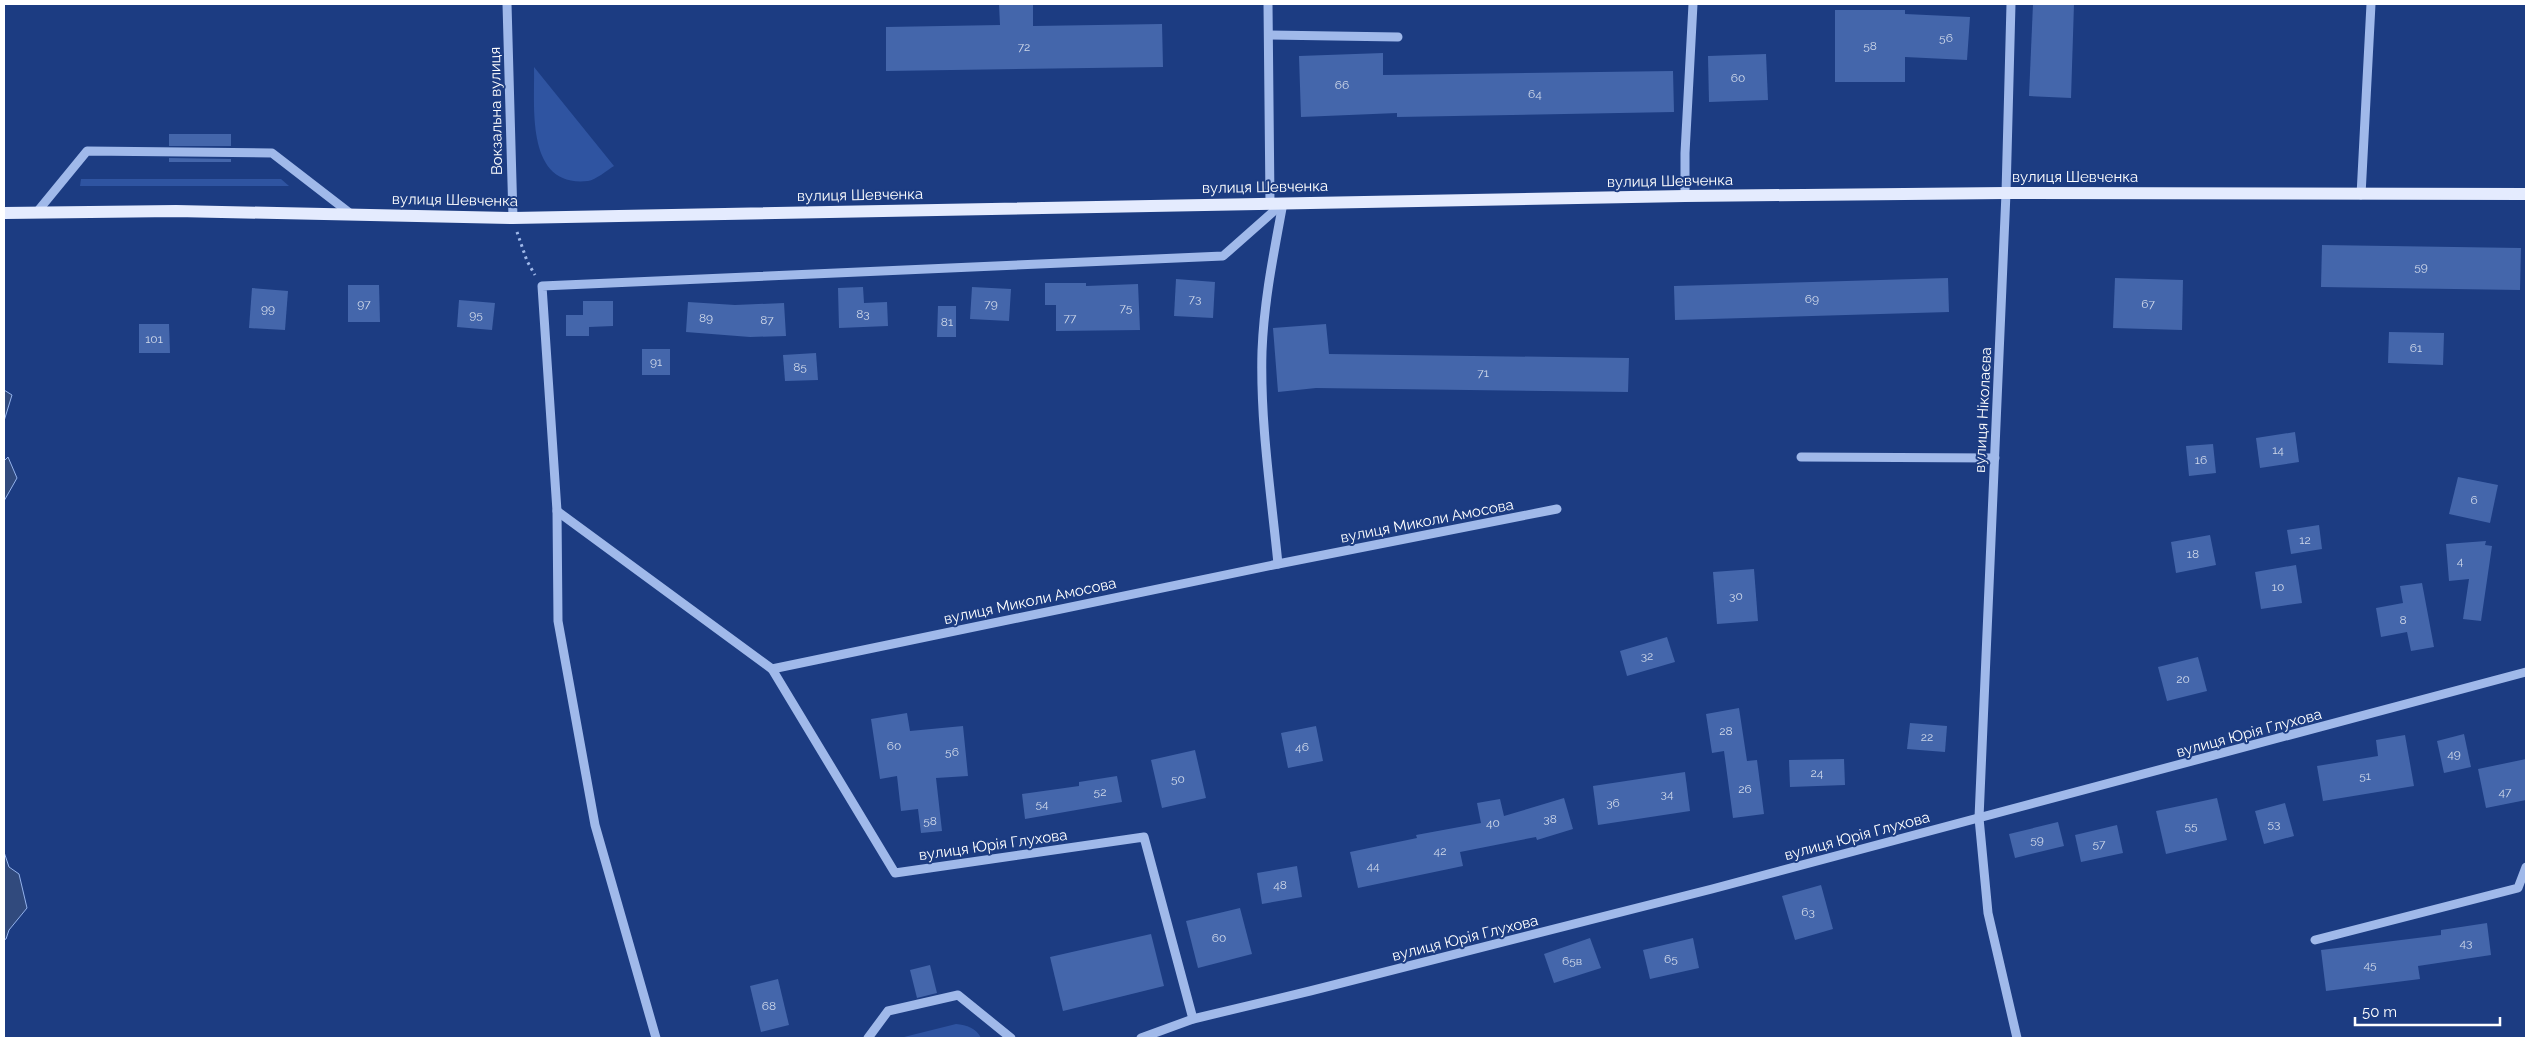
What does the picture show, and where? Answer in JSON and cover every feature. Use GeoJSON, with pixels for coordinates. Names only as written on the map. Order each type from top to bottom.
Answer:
{"type":"FeatureCollection","features":[{"type":"Feature","properties":{"kind":"main road","name":"вулиця Шевченка"},"geometry":{"type":"LineString","coordinates":[[4,212],[176,211],[512,218],[1685,196],[2526,194]]}},
{"type":"Feature","properties":{"kind":"street","name":"Вокзальна вулиця"},"geometry":{"type":"LineString","coordinates":[[507,4],[512,218]]}},
{"type":"Feature","properties":{"kind":"street"},"geometry":{"type":"LineString","coordinates":[[1268,4],[1276,203],[1262,351],[1264,432],[1278,564]]}},
{"type":"Feature","properties":{"kind":"street"},"geometry":{"type":"LineString","coordinates":[[1685,196],[1685,153],[1694,4]]}},
{"type":"Feature","properties":{"kind":"street","name":"вулиця Ніколаєва"},"geometry":{"type":"LineString","coordinates":[[2011,4],[2006,194],[1979,818],[1988,913],[2017,1038]]}},
{"type":"Feature","properties":{"kind":"street"},"geometry":{"type":"LineString","coordinates":[[2361,195],[2371,4]]}},
{"type":"Feature","properties":{"kind":"street"},"geometry":{"type":"LineString","coordinates":[[1269,35],[1398,37]]}},
{"type":"Feature","properties":{"kind":"street"},"geometry":{"type":"LineString","coordinates":[[37,212],[87,151],[272,153],[351,214]]}},
{"type":"Feature","properties":{"kind":"street"},"geometry":{"type":"LineString","coordinates":[[656,1038],[595,825],[558,621],[557,511],[542,286],[1223,256],[1276,203]]}},
{"type":"Feature","properties":{"kind":"street"},"geometry":{"type":"LineString","coordinates":[[1801,457],[1995,458]]}},
{"type":"Feature","properties":{"kind":"street","name":"вулиця Миколи Амосова"},"geometry":{"type":"LineString","coordinates":[[772,669],[1278,564],[1556,509]]}},
{"type":"Feature","properties":{"kind":"street"},"geometry":{"type":"LineString","coordinates":[[557,511],[772,669]]}},
{"type":"Feature","properties":{"kind":"street","name":"вулиця Юрія Глухова"},"geometry":{"type":"LineString","coordinates":[[772,669],[895,873],[1144,837],[1193,1019]]}},
{"type":"Feature","properties":{"kind":"street","name":"вулиця Юрія Глухова"},"geometry":{"type":"LineString","coordinates":[[1141,1038],[1193,1019],[1320,989],[1702,892],[2526,674]]}},
{"type":"Feature","properties":{"kind":"street"},"geometry":{"type":"LineString","coordinates":[[2315,940],[2518,888],[2526,867]]}},
{"type":"Feature","properties":{"kind":"street"},"geometry":{"type":"LineString","coordinates":[[868,1038],[888,1011],[958,995],[1011,1038]]}},
{"type":"Feature","properties":{"kind":"path"},"geometry":{"type":"LineString","coordinates":[[512,218],[527,262],[542,286]]}},
{"type":"Feature","properties":{"kind":"shaded area"},"geometry":{"type":"Polygon","coordinates":[[[534,67],[614,166],[598,177],[588,181],[568,180],[553,172],[543,159],[538,142],[535,122],[534,67]]]}},
{"type":"Feature","properties":{"kind":"shaded area"},"geometry":{"type":"Polygon","coordinates":[[[81,179],[281,179],[289,186],[80,186],[81,179]]]}},
{"type":"Feature","properties":{"kind":"shaded area"},"geometry":{"type":"Polygon","coordinates":[[[4,390],[12,395],[4,421],[4,390]]]}},
{"type":"Feature","properties":{"kind":"shaded area"},"geometry":{"type":"Polygon","coordinates":[[[8,457],[17,478],[4,501],[4,461],[8,457]]]}},
{"type":"Feature","properties":{"kind":"shaded area"},"geometry":{"type":"Polygon","coordinates":[[[4,852],[9,867],[19,874],[27,908],[9,930],[4,940],[4,852]]]}},
{"type":"Feature","properties":{"kind":"shaded area"},"geometry":{"type":"Polygon","coordinates":[[[956,1024],[971,1028],[981,1038],[900,1038],[956,1024]]]}},
{"type":"Feature","properties":{"kind":"building"},"geometry":{"type":"Polygon","coordinates":[[[999,4],[1033,4],[1033,26],[1162,24],[1163,67],[886,71],[886,27],[1000,25],[999,4]]]}},
{"type":"Feature","properties":{"kind":"building"},"geometry":{"type":"Polygon","coordinates":[[[2033,4],[2074,4],[2071,98],[2029,96],[2033,4]]]}},
{"type":"Feature","properties":{"kind":"building"},"geometry":{"type":"Polygon","coordinates":[[[1835,10],[1905,10],[1905,14],[1970,17],[1967,60],[1905,57],[1905,82],[1835,82],[1835,10]]]}},
{"type":"Feature","properties":{"kind":"building"},"geometry":{"type":"Polygon","coordinates":[[[1383,53],[1383,75],[1673,71],[1674,112],[1397,117],[1397,113],[1301,117],[1299,56],[1383,53]]]}},
{"type":"Feature","properties":{"kind":"building"},"geometry":{"type":"Polygon","coordinates":[[[1766,54],[1768,100],[1709,102],[1708,56],[1766,54]]]}},
{"type":"Feature","properties":{"kind":"building"},"geometry":{"type":"Polygon","coordinates":[[[169,134],[231,134],[231,146],[169,146],[169,134]]]}},
{"type":"Feature","properties":{"kind":"building"},"geometry":{"type":"Polygon","coordinates":[[[169,158],[231,159],[231,162],[169,162],[169,158]]]}},
{"type":"Feature","properties":{"kind":"building"},"geometry":{"type":"Polygon","coordinates":[[[2322,245],[2521,248],[2520,290],[2321,287],[2322,245]]]}},
{"type":"Feature","properties":{"kind":"building"},"geometry":{"type":"Polygon","coordinates":[[[1948,278],[1949,312],[1675,320],[1674,286],[1948,278]]]}},
{"type":"Feature","properties":{"kind":"building"},"geometry":{"type":"Polygon","coordinates":[[[2115,278],[2183,280],[2182,330],[2113,328],[2115,278]]]}},
{"type":"Feature","properties":{"kind":"building"},"geometry":{"type":"Polygon","coordinates":[[[1176,279],[1215,282],[1213,318],[1174,316],[1176,279]]]}},
{"type":"Feature","properties":{"kind":"building"},"geometry":{"type":"Polygon","coordinates":[[[1045,283],[1086,283],[1086,286],[1138,284],[1140,330],[1056,331],[1056,305],[1045,305],[1045,283]]]}},
{"type":"Feature","properties":{"kind":"building"},"geometry":{"type":"Polygon","coordinates":[[[348,285],[379,285],[380,322],[348,322],[348,285]]]}},
{"type":"Feature","properties":{"kind":"building"},"geometry":{"type":"Polygon","coordinates":[[[863,287],[864,303],[887,302],[888,326],[839,328],[838,288],[863,287]]]}},
{"type":"Feature","properties":{"kind":"building"},"geometry":{"type":"Polygon","coordinates":[[[972,287],[1011,289],[1009,321],[970,319],[972,287]]]}},
{"type":"Feature","properties":{"kind":"building"},"geometry":{"type":"Polygon","coordinates":[[[252,288],[288,291],[285,330],[249,328],[252,288]]]}},
{"type":"Feature","properties":{"kind":"building"},"geometry":{"type":"Polygon","coordinates":[[[459,300],[495,303],[492,330],[457,327],[459,300]]]}},
{"type":"Feature","properties":{"kind":"building"},"geometry":{"type":"Polygon","coordinates":[[[583,301],[613,301],[613,326],[589,327],[589,336],[566,336],[566,315],[583,315],[583,301]]]}},
{"type":"Feature","properties":{"kind":"building"},"geometry":{"type":"Polygon","coordinates":[[[688,302],[735,305],[784,303],[786,336],[750,337],[686,332],[688,302]]]}},
{"type":"Feature","properties":{"kind":"building"},"geometry":{"type":"Polygon","coordinates":[[[938,306],[956,306],[956,337],[937,337],[938,306]]]}},
{"type":"Feature","properties":{"kind":"building"},"geometry":{"type":"Polygon","coordinates":[[[139,324],[169,324],[170,353],[139,353],[139,324]]]}},
{"type":"Feature","properties":{"kind":"building"},"geometry":{"type":"Polygon","coordinates":[[[1326,324],[1329,354],[1629,358],[1628,392],[1316,388],[1278,392],[1273,328],[1326,324]]]}},
{"type":"Feature","properties":{"kind":"building"},"geometry":{"type":"Polygon","coordinates":[[[2389,332],[2444,333],[2443,365],[2388,363],[2389,332]]]}},
{"type":"Feature","properties":{"kind":"building"},"geometry":{"type":"Polygon","coordinates":[[[642,349],[670,349],[670,375],[642,375],[642,349]]]}},
{"type":"Feature","properties":{"kind":"building"},"geometry":{"type":"Polygon","coordinates":[[[816,353],[818,380],[785,381],[783,355],[816,353]]]}},
{"type":"Feature","properties":{"kind":"building"},"geometry":{"type":"Polygon","coordinates":[[[2295,432],[2299,462],[2260,468],[2256,438],[2295,432]]]}},
{"type":"Feature","properties":{"kind":"building"},"geometry":{"type":"Polygon","coordinates":[[[2213,444],[2216,473],[2189,476],[2186,446],[2213,444]]]}},
{"type":"Feature","properties":{"kind":"building"},"geometry":{"type":"Polygon","coordinates":[[[2458,477],[2498,485],[2490,523],[2449,514],[2458,477]]]}},
{"type":"Feature","properties":{"kind":"building"},"geometry":{"type":"Polygon","coordinates":[[[2319,525],[2322,549],[2291,554],[2287,530],[2319,525]]]}},
{"type":"Feature","properties":{"kind":"building"},"geometry":{"type":"Polygon","coordinates":[[[2210,535],[2216,565],[2176,573],[2171,542],[2210,535]]]}},
{"type":"Feature","properties":{"kind":"building"},"geometry":{"type":"Polygon","coordinates":[[[2486,541],[2485,545],[2492,546],[2481,621],[2463,619],[2469,579],[2449,581],[2446,544],[2486,541]]]}},
{"type":"Feature","properties":{"kind":"building"},"geometry":{"type":"Polygon","coordinates":[[[2296,565],[2302,603],[2261,609],[2255,572],[2296,565]]]}},
{"type":"Feature","properties":{"kind":"building"},"geometry":{"type":"Polygon","coordinates":[[[1754,569],[1758,621],[1717,624],[1713,572],[1754,569]]]}},
{"type":"Feature","properties":{"kind":"building"},"geometry":{"type":"Polygon","coordinates":[[[2422,583],[2434,647],[2411,651],[2407,632],[2381,637],[2376,608],[2403,603],[2400,586],[2422,583]]]}},
{"type":"Feature","properties":{"kind":"building"},"geometry":{"type":"Polygon","coordinates":[[[1667,637],[1675,662],[1627,676],[1620,651],[1667,637]]]}},
{"type":"Feature","properties":{"kind":"building"},"geometry":{"type":"Polygon","coordinates":[[[2198,657],[2207,691],[2167,701],[2158,667],[2198,657]]]}},
{"type":"Feature","properties":{"kind":"building"},"geometry":{"type":"Polygon","coordinates":[[[1739,708],[1747,761],[1757,760],[1764,814],[1733,818],[1724,751],[1712,753],[1706,714],[1739,708]]]}},
{"type":"Feature","properties":{"kind":"building"},"geometry":{"type":"Polygon","coordinates":[[[907,713],[910,731],[963,726],[968,776],[936,778],[942,831],[921,833],[918,809],[901,811],[897,776],[880,779],[871,719],[907,713]]]}},
{"type":"Feature","properties":{"kind":"building"},"geometry":{"type":"Polygon","coordinates":[[[1910,723],[1947,726],[1945,752],[1907,749],[1910,723]]]}},
{"type":"Feature","properties":{"kind":"building"},"geometry":{"type":"Polygon","coordinates":[[[1316,726],[1323,761],[1288,768],[1281,733],[1316,726]]]}},
{"type":"Feature","properties":{"kind":"building"},"geometry":{"type":"Polygon","coordinates":[[[2464,734],[2471,767],[2444,773],[2437,741],[2464,734]]]}},
{"type":"Feature","properties":{"kind":"building"},"geometry":{"type":"Polygon","coordinates":[[[2405,735],[2414,786],[2323,801],[2317,766],[2378,756],[2376,740],[2405,735]]]}},
{"type":"Feature","properties":{"kind":"building"},"geometry":{"type":"Polygon","coordinates":[[[1195,750],[1206,798],[1162,808],[1151,760],[1195,750]]]}},
{"type":"Feature","properties":{"kind":"building"},"geometry":{"type":"Polygon","coordinates":[[[1844,759],[1845,785],[1790,787],[1789,760],[1844,759]]]}},
{"type":"Feature","properties":{"kind":"building"},"geometry":{"type":"Polygon","coordinates":[[[2526,759],[2526,800],[2486,808],[2478,769],[2526,759]]]}},
{"type":"Feature","properties":{"kind":"building"},"geometry":{"type":"Polygon","coordinates":[[[1685,772],[1690,811],[1598,825],[1593,786],[1685,772]]]}},
{"type":"Feature","properties":{"kind":"building"},"geometry":{"type":"Polygon","coordinates":[[[1117,776],[1122,802],[1025,819],[1022,794],[1079,786],[1079,782],[1117,776]]]}},
{"type":"Feature","properties":{"kind":"building"},"geometry":{"type":"Polygon","coordinates":[[[1564,798],[1573,829],[1537,840],[1536,837],[1460,852],[1463,866],[1358,888],[1350,852],[1417,838],[1416,835],[1481,823],[1477,803],[1500,799],[1504,816],[1564,798]]]}},
{"type":"Feature","properties":{"kind":"building"},"geometry":{"type":"Polygon","coordinates":[[[2217,798],[2227,840],[2166,854],[2156,811],[2217,798]]]}},
{"type":"Feature","properties":{"kind":"building"},"geometry":{"type":"Polygon","coordinates":[[[2285,803],[2294,836],[2264,844],[2255,811],[2285,803]]]}},
{"type":"Feature","properties":{"kind":"building"},"geometry":{"type":"Polygon","coordinates":[[[2058,822],[2064,846],[2015,858],[2009,834],[2058,822]]]}},
{"type":"Feature","properties":{"kind":"building"},"geometry":{"type":"Polygon","coordinates":[[[2117,825],[2123,853],[2081,862],[2075,835],[2117,825]]]}},
{"type":"Feature","properties":{"kind":"building"},"geometry":{"type":"Polygon","coordinates":[[[1297,866],[1302,897],[1262,904],[1257,873],[1297,866]]]}},
{"type":"Feature","properties":{"kind":"building"},"geometry":{"type":"Polygon","coordinates":[[[1821,885],[1833,929],[1795,940],[1782,896],[1821,885]]]}},
{"type":"Feature","properties":{"kind":"building"},"geometry":{"type":"Polygon","coordinates":[[[1240,908],[1252,954],[1198,968],[1186,921],[1240,908]]]}},
{"type":"Feature","properties":{"kind":"building"},"geometry":{"type":"Polygon","coordinates":[[[2487,923],[2491,955],[2418,966],[2420,979],[2326,991],[2321,950],[2441,935],[2441,930],[2487,923]]]}},
{"type":"Feature","properties":{"kind":"building"},"geometry":{"type":"Polygon","coordinates":[[[1151,934],[1164,986],[1063,1011],[1050,957],[1151,934]]]}},
{"type":"Feature","properties":{"kind":"building"},"geometry":{"type":"Polygon","coordinates":[[[1590,938],[1601,968],[1554,983],[1544,954],[1590,938]]]}},
{"type":"Feature","properties":{"kind":"building"},"geometry":{"type":"Polygon","coordinates":[[[1693,938],[1699,968],[1650,979],[1643,950],[1693,938]]]}},
{"type":"Feature","properties":{"kind":"building"},"geometry":{"type":"Polygon","coordinates":[[[930,965],[937,993],[917,998],[910,970],[930,965]]]}},
{"type":"Feature","properties":{"kind":"building"},"geometry":{"type":"Polygon","coordinates":[[[778,979],[789,1025],[761,1032],[750,986],[778,979]]]}}]}
